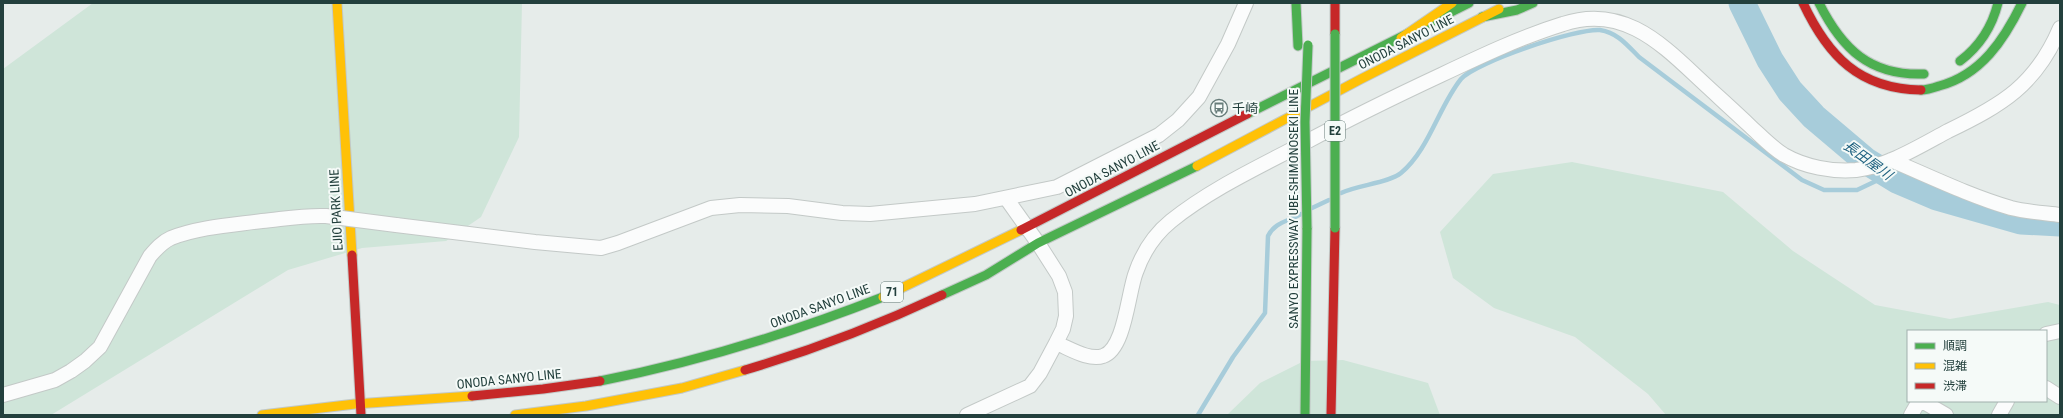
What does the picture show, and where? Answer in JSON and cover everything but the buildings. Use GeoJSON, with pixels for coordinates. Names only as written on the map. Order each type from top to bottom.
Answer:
{"type":"FeatureCollection","features":[{"type":"Feature","properties":{"kind":"main road","name":"EJIO PARK LINE"},"geometry":{"type":"LineString","coordinates":[[337,3],[361,415]]}},
{"type":"Feature","properties":{"kind":"main road"},"geometry":{"type":"LineString","coordinates":[[1296,3],[1298,46],[1305,122]]}},
{"type":"Feature","properties":{"kind":"main road","name":"E2"},"geometry":{"type":"LineString","coordinates":[[1331,415],[1335,228],[1335,3]]}},
{"type":"Feature","properties":{"kind":"main road"},"geometry":{"type":"LineString","coordinates":[[1401,38],[1452,3]]}},
{"type":"Feature","properties":{"kind":"main road","name":"ONODA SANYO LINE"},"geometry":{"type":"LineString","coordinates":[[262,415],[361,405],[466,397],[558,387],[633,375],[725,352],[795,330],[885,296],[1028,228],[1151,163],[1469,3]]}},
{"type":"Feature","properties":{"kind":"main road","name":"ONODA SANYO LINE"},"geometry":{"type":"LineString","coordinates":[[515,415],[586,406],[682,388],[797,355],[894,317],[986,275],[1038,243],[1206,162],[1510,3]]}},
{"type":"Feature","properties":{"kind":"main road"},"geometry":{"type":"LineString","coordinates":[[1482,17],[1518,10],[1534,3]]}},
{"type":"Feature","properties":{"kind":"main road"},"geometry":{"type":"LineString","coordinates":[[1803,3],[1823,42],[1849,69],[1868,80],[1886,87],[1904,90],[1938,87],[1951,83],[1977,68],[2002,41],[2022,3]]}},
{"type":"Feature","properties":{"kind":"main road"},"geometry":{"type":"LineString","coordinates":[[1819,3],[1839,38],[1855,54],[1871,64],[1890,72],[1905,74],[1933,73]]}},
{"type":"Feature","properties":{"kind":"main road"},"geometry":{"type":"LineString","coordinates":[[1950,67],[1964,58],[1980,43],[1993,21],[1998,3]]}},
{"type":"Feature","properties":{"kind":"main road","name":"SANYO EXPRESSWAY UBE-SHIMONOSEKI LINE"},"geometry":{"type":"LineString","coordinates":[[1305,415],[1307,228],[1305,122],[1308,41]]}},
{"type":"Feature","properties":{"kind":"street"},"geometry":{"type":"LineString","coordinates":[[3,395],[55,380],[72,371],[85,361],[100,347],[150,256],[158,247],[170,239],[198,231],[236,224],[311,215],[535,242],[601,248],[711,208],[740,205],[788,206],[842,213],[870,214],[975,204],[1057,187],[1159,135],[1178,120],[1200,97],[1228,44],[1246,3]]}},
{"type":"Feature","properties":{"kind":"street"},"geometry":{"type":"LineString","coordinates":[[1056,343],[1093,358],[1102,357],[1112,351],[1119,341],[1130,292],[1144,254],[1151,240],[1165,225],[1184,210],[1239,178],[1366,110],[1488,52],[1564,23],[1596,19],[1615,21],[1638,29],[1653,38],[1680,61],[1784,155],[1819,168],[1834,170],[1859,170],[1891,160],[1983,114],[2010,98],[2027,82],[2040,64],[2060,28]]}},
{"type":"Feature","properties":{"kind":"street"},"geometry":{"type":"LineString","coordinates":[[1891,160],[1957,189],[2006,206],[2060,215]]}},
{"type":"Feature","properties":{"kind":"street"},"geometry":{"type":"LineString","coordinates":[[967,415],[1030,386],[1040,373],[1056,343],[1063,329],[1066,316],[1065,292],[1059,276],[1028,228],[1006,198]]}},
{"type":"Feature","properties":{"kind":"street"},"geometry":{"type":"LineString","coordinates":[[2047,334],[2060,331]]}},
{"type":"Feature","properties":{"kind":"street"},"geometry":{"type":"LineString","coordinates":[[2047,389],[2060,397]]}},
{"type":"Feature","properties":{"kind":"street"},"geometry":{"type":"LineString","coordinates":[[1911,415],[1920,402]]}},
{"type":"Feature","properties":{"kind":"street"},"geometry":{"type":"LineString","coordinates":[[1923,402],[1946,415]]}},
{"type":"Feature","properties":{"kind":"street"},"geometry":{"type":"LineString","coordinates":[[1999,415],[2006,402]]}},
{"type":"Feature","properties":{"kind":"green space"},"geometry":{"type":"Polygon","coordinates":[[[93,3],[522,3],[519,137],[481,217],[446,241],[362,248],[288,270],[51,415],[3,415],[3,69],[93,3]]]}},
{"type":"Feature","properties":{"kind":"green space"},"geometry":{"type":"Polygon","coordinates":[[[1572,162],[1723,192],[1793,251],[1875,305],[1950,319],[2048,302],[2060,305],[2060,415],[1666,415],[1648,394],[1575,337],[1494,308],[1453,278],[1440,232],[1493,174],[1572,162]]]}},
{"type":"Feature","properties":{"kind":"green space"},"geometry":{"type":"Polygon","coordinates":[[[1343,360],[1428,383],[1440,415],[1227,415],[1260,383],[1304,361],[1343,360]]]}},
{"type":"Feature","properties":{"kind":"waterway","name":"長田屋川"},"geometry":{"type":"LineString","coordinates":[[1742,3],[1770,60],[1790,91],[1814,117],[1866,161],[1897,180],[1937,197],[2021,221],[2060,223]]}},
{"type":"Feature","properties":{"kind":"waterway"},"geometry":{"type":"LineString","coordinates":[[1341,193],[1381,182],[1401,173],[1419,152],[1453,90],[1461,79],[1470,72],[1506,55],[1528,47],[1571,34],[1600,30],[1612,34],[1622,40],[1639,57],[1802,180],[1824,190],[1857,190],[1876,181],[1897,180]]}},
{"type":"Feature","properties":{"kind":"waterway"},"geometry":{"type":"LineString","coordinates":[[1312,208],[1329,200]]}},
{"type":"Feature","properties":{"kind":"waterway"},"geometry":{"type":"LineString","coordinates":[[1198,415],[1233,357],[1265,313],[1268,236],[1278,225],[1301,214]]}},
{"type":"Feature","properties":{"kind":"traffic: fast"},"geometry":{"type":"LineString","coordinates":[[1296,3],[1298,46]]}},
{"type":"Feature","properties":{"kind":"traffic: fast"},"geometry":{"type":"LineString","coordinates":[[1247,114],[1469,3]]}},
{"type":"Feature","properties":{"kind":"traffic: fast"},"geometry":{"type":"LineString","coordinates":[[1482,17],[1517,10],[1533,3]]}},
{"type":"Feature","properties":{"kind":"traffic: fast"},"geometry":{"type":"LineString","coordinates":[[1819,3],[1838,34],[1848,46],[1873,65],[1888,70],[1924,74]]}},
{"type":"Feature","properties":{"kind":"traffic: fast"},"geometry":{"type":"LineString","coordinates":[[1960,61],[1974,49],[1989,28],[1998,3]]}},
{"type":"Feature","properties":{"kind":"traffic: fast"},"geometry":{"type":"LineString","coordinates":[[1921,90],[1926,90],[1954,81],[1979,65],[1999,43],[2022,3]]}},
{"type":"Feature","properties":{"kind":"traffic: fast"},"geometry":{"type":"LineString","coordinates":[[1335,34],[1335,228]]}},
{"type":"Feature","properties":{"kind":"traffic: fast"},"geometry":{"type":"LineString","coordinates":[[1307,228],[1305,122],[1308,45]]}},
{"type":"Feature","properties":{"kind":"traffic: fast"},"geometry":{"type":"LineString","coordinates":[[942,295],[986,275],[1038,243],[1197,166]]}},
{"type":"Feature","properties":{"kind":"traffic: fast"},"geometry":{"type":"LineString","coordinates":[[1305,415],[1307,228]]}},
{"type":"Feature","properties":{"kind":"traffic: fast"},"geometry":{"type":"LineString","coordinates":[[600,381],[708,356],[814,323],[883,297]]}},
{"type":"Feature","properties":{"kind":"traffic: slow"},"geometry":{"type":"LineString","coordinates":[[337,3],[352,255]]}},
{"type":"Feature","properties":{"kind":"traffic: slow"},"geometry":{"type":"LineString","coordinates":[[1401,38],[1452,3]]}},
{"type":"Feature","properties":{"kind":"traffic: slow"},"geometry":{"type":"LineString","coordinates":[[1197,166],[1361,79],[1499,9]]}},
{"type":"Feature","properties":{"kind":"traffic: slow"},"geometry":{"type":"LineString","coordinates":[[883,297],[1021,230]]}},
{"type":"Feature","properties":{"kind":"traffic: slow"},"geometry":{"type":"LineString","coordinates":[[515,415],[586,406],[682,388],[745,370]]}},
{"type":"Feature","properties":{"kind":"traffic: slow"},"geometry":{"type":"LineString","coordinates":[[262,415],[355,404],[472,396]]}},
{"type":"Feature","properties":{"kind":"traffic: jam"},"geometry":{"type":"LineString","coordinates":[[1335,3],[1335,34]]}},
{"type":"Feature","properties":{"kind":"traffic: jam"},"geometry":{"type":"LineString","coordinates":[[1803,3],[1823,39],[1835,54],[1848,66],[1863,76],[1880,83],[1899,88],[1921,90]]}},
{"type":"Feature","properties":{"kind":"traffic: jam"},"geometry":{"type":"LineString","coordinates":[[1021,230],[1247,114]]}},
{"type":"Feature","properties":{"kind":"traffic: jam"},"geometry":{"type":"LineString","coordinates":[[1331,415],[1335,228]]}},
{"type":"Feature","properties":{"kind":"traffic: jam"},"geometry":{"type":"LineString","coordinates":[[352,255],[361,415]]}},
{"type":"Feature","properties":{"kind":"traffic: jam"},"geometry":{"type":"LineString","coordinates":[[745,370],[845,336],[894,317],[942,295]]}},
{"type":"Feature","properties":{"kind":"traffic: jam"},"geometry":{"type":"LineString","coordinates":[[472,396],[543,389],[600,381]]}},
{"type":"Feature","properties":{"kind":"place","name":"千崎"},"geometry":{"type":"Point","coordinates":[1219,108]}}]}
